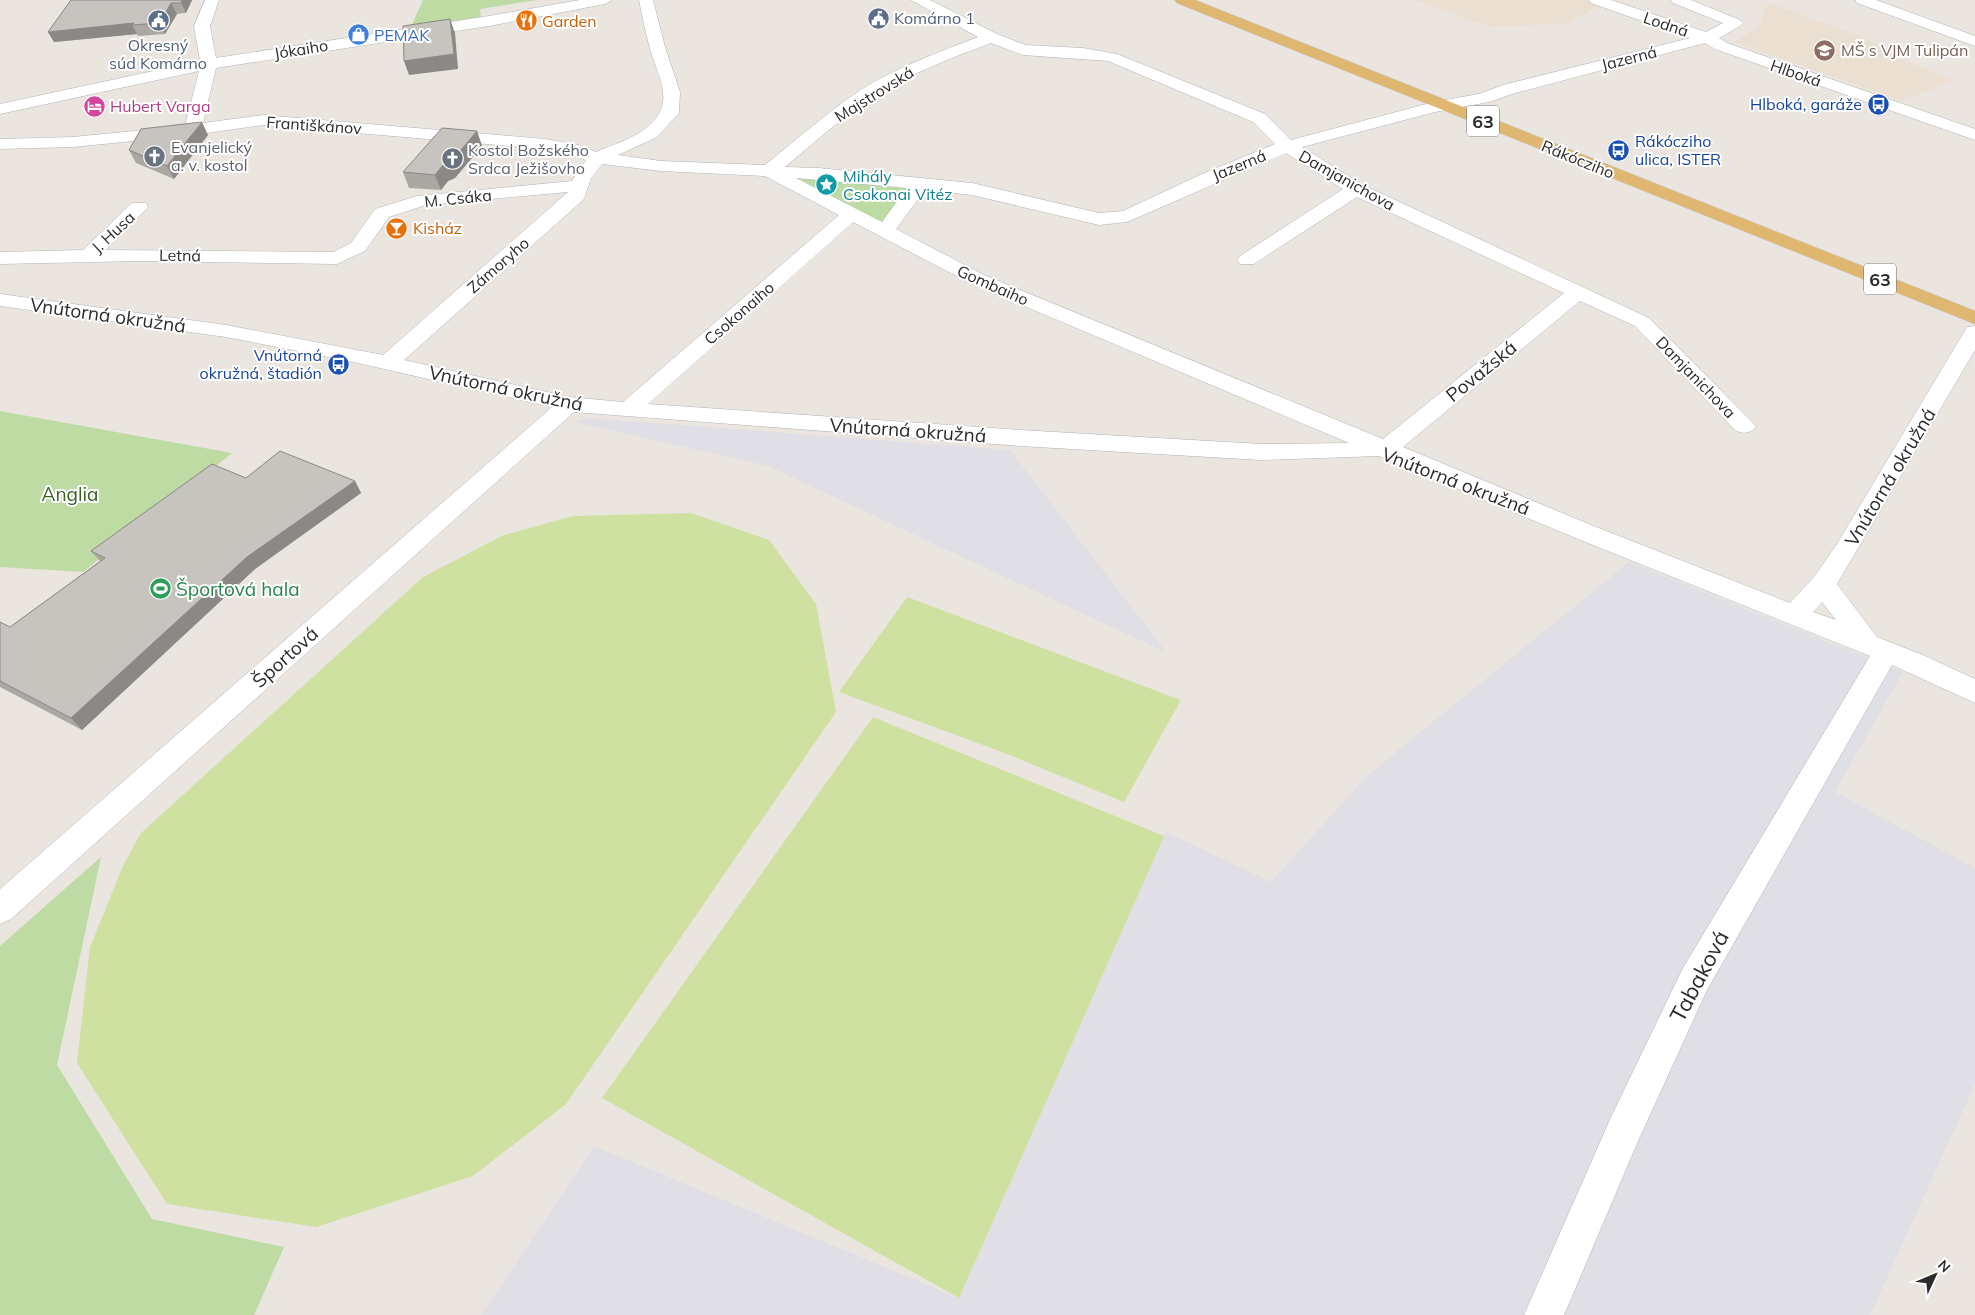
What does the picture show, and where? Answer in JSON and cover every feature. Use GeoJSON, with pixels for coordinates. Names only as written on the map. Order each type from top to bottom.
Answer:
{"type":"FeatureCollection","features":[{"type":"Feature","properties":{"kind":"main road","name":"Rákócziho"},"geometry":{"type":"LineString","coordinates":[[1182,0],[1975,307]]}},
{"type":"Feature","properties":{"kind":"main road","name":"Rákócziho"},"geometry":{"type":"LineString","coordinates":[[1203,0],[1975,318]]}},
{"type":"Feature","properties":{"kind":"street"},"geometry":{"type":"LineString","coordinates":[[193,130],[208,64],[201,31],[205,12],[212,0]]}},
{"type":"Feature","properties":{"kind":"street","name":"Jókaiho"},"geometry":{"type":"LineString","coordinates":[[0,109],[208,64],[489,22],[605,0]]}},
{"type":"Feature","properties":{"kind":"street"},"geometry":{"type":"LineString","coordinates":[[597,158],[651,133],[670,113],[672,92],[669,78],[657,47],[646,0]]}},
{"type":"Feature","properties":{"kind":"street","name":"Damjanichova"},"geometry":{"type":"LineString","coordinates":[[918,0],[991,37],[1033,52],[1083,53],[1124,62],[1258,118],[1287,146],[1356,188],[1642,322],[1744,426]]}},
{"type":"Feature","properties":{"kind":"street","name":"Lodná"},"geometry":{"type":"LineString","coordinates":[[1596,0],[1707,38]]}},
{"type":"Feature","properties":{"kind":"street"},"geometry":{"type":"LineString","coordinates":[[1678,0],[1735,23],[1707,38]]}},
{"type":"Feature","properties":{"kind":"street"},"geometry":{"type":"LineString","coordinates":[[1862,0],[1975,41]]}},
{"type":"Feature","properties":{"kind":"street","name":"Majstrovská"},"geometry":{"type":"LineString","coordinates":[[769,171],[824,125],[883,84],[925,63],[991,37]]}},
{"type":"Feature","properties":{"kind":"street","name":"Jazerná"},"geometry":{"type":"LineString","coordinates":[[769,171],[818,173],[972,189],[1099,219],[1117,218],[1134,214],[1208,178],[1287,146],[1707,38]]}},
{"type":"Feature","properties":{"kind":"street","name":"Hlboká"},"geometry":{"type":"LineString","coordinates":[[1707,38],[1721,46],[1975,135]]}},
{"type":"Feature","properties":{"kind":"street","name":"Františkánov"},"geometry":{"type":"LineString","coordinates":[[0,144],[73,142],[193,130],[264,120],[545,144],[573,149],[597,158]]}},
{"type":"Feature","properties":{"kind":"street","name":"Gombaiho"},"geometry":{"type":"LineString","coordinates":[[597,158],[661,166],[769,171],[850,215],[977,279],[1385,450]]}},
{"type":"Feature","properties":{"kind":"street","name":"Zámoryho"},"geometry":{"type":"LineString","coordinates":[[387,363],[577,195],[578,186],[597,158]]}},
{"type":"Feature","properties":{"kind":"street"},"geometry":{"type":"LineString","coordinates":[[884,232],[920,183]]}},
{"type":"Feature","properties":{"kind":"street","name":"M. Csáka"},"geometry":{"type":"LineString","coordinates":[[358,247],[382,213],[424,200],[578,186]]}},
{"type":"Feature","properties":{"kind":"street"},"geometry":{"type":"LineString","coordinates":[[1247,260],[1356,188]]}},
{"type":"Feature","properties":{"kind":"street","name":"J. Husa"},"geometry":{"type":"LineString","coordinates":[[87,257],[139,208]]}},
{"type":"Feature","properties":{"kind":"street","name":"Csokonaiho"},"geometry":{"type":"LineString","coordinates":[[628,410],[850,215]]}},
{"type":"Feature","properties":{"kind":"street","name":"Letná"},"geometry":{"type":"LineString","coordinates":[[0,258],[141,255],[337,258],[358,247]]}},
{"type":"Feature","properties":{"kind":"street","name":"Považská"},"geometry":{"type":"LineString","coordinates":[[1385,450],[1577,293]]}},
{"type":"Feature","properties":{"kind":"street","name":"Vnútorná okružná"},"geometry":{"type":"LineString","coordinates":[[0,300],[226,331],[387,363],[569,404],[628,410],[1251,451],[1385,450],[1913,662],[1975,692]]}},
{"type":"Feature","properties":{"kind":"street","name":"Vnútorná okružná"},"geometry":{"type":"LineString","coordinates":[[1794,615],[1823,584],[1940,394],[1975,332]]}},
{"type":"Feature","properties":{"kind":"street","name":"Športová"},"geometry":{"type":"LineString","coordinates":[[0,909],[569,404]]}},
{"type":"Feature","properties":{"kind":"street"},"geometry":{"type":"LineString","coordinates":[[1823,584],[1876,648]]}},
{"type":"Feature","properties":{"kind":"street","name":"Tabaková"},"geometry":{"type":"LineString","coordinates":[[1544,1315],[1625,1128],[1695,979],[1876,648]]}},
{"type":"Feature","properties":{"kind":"shaded area"},"geometry":{"type":"Polygon","coordinates":[[[1414,0],[1587,0],[1600,5],[1568,23],[1491,27],[1414,0]]]}},
{"type":"Feature","properties":{"kind":"shaded area","name":"MŠ s VJM Tulipán"},"geometry":{"type":"Polygon","coordinates":[[[1768,3],[1858,35],[1904,55],[1898,58],[1954,80],[1902,101],[1734,42],[1758,28],[1768,3]]]}},
{"type":"Feature","properties":{"kind":"shaded area"},"geometry":{"type":"Polygon","coordinates":[[[589,418],[1010,450],[1167,653],[768,466],[574,422],[589,418]]]}},
{"type":"Feature","properties":{"kind":"shaded area"},"geometry":{"type":"Polygon","coordinates":[[[1629,562],[1903,672],[1835,792],[1975,868],[1975,1084],[1870,1315],[481,1315],[594,1146],[959,1298],[1166,832],[1271,882],[1368,775],[1629,562]]]}},
{"type":"Feature","properties":{"kind":"green space"},"geometry":{"type":"Polygon","coordinates":[[[423,0],[537,0],[480,9],[481,19],[410,29],[423,0]]]}},
{"type":"Feature","properties":{"kind":"green space"},"geometry":{"type":"Polygon","coordinates":[[[781,174],[910,185],[881,225],[781,174]]]}},
{"type":"Feature","properties":{"kind":"green space","name":"Anglia"},"geometry":{"type":"Polygon","coordinates":[[[0,411],[232,453],[83,572],[0,567],[0,411]]]}},
{"type":"Feature","properties":{"kind":"green space"},"geometry":{"type":"Polygon","coordinates":[[[691,513],[769,540],[816,604],[836,712],[566,1104],[473,1176],[316,1227],[167,1204],[77,1063],[90,947],[123,866],[141,833],[423,577],[504,535],[573,516],[691,513]]]}},
{"type":"Feature","properties":{"kind":"green space"},"geometry":{"type":"Polygon","coordinates":[[[907,597],[1181,700],[1124,802],[1002,752],[839,692],[907,597]]]}},
{"type":"Feature","properties":{"kind":"green space"},"geometry":{"type":"Polygon","coordinates":[[[873,717],[1164,836],[1166,832],[959,1298],[602,1098],[873,717]]]}},
{"type":"Feature","properties":{"kind":"green space"},"geometry":{"type":"Polygon","coordinates":[[[101,857],[57,1065],[152,1219],[284,1247],[254,1315],[0,1315],[0,946],[101,857]]]}},
{"type":"Feature","properties":{"kind":"building"},"geometry":{"type":"Polygon","coordinates":[[[71,0],[182,0],[181,3],[171,3],[160,23],[132,25],[134,23],[48,32],[71,0]]]}},
{"type":"Feature","properties":{"kind":"building"},"geometry":{"type":"Polygon","coordinates":[[[450,19],[454,54],[404,61],[403,26],[450,19]]]}},
{"type":"Feature","properties":{"kind":"building"},"geometry":{"type":"Polygon","coordinates":[[[202,122],[167,166],[129,150],[141,129],[202,122]]]}},
{"type":"Feature","properties":{"kind":"building"},"geometry":{"type":"Polygon","coordinates":[[[442,128],[477,131],[450,163],[443,165],[435,175],[403,172],[442,128]]]}},
{"type":"Feature","properties":{"kind":"building","name":"Športová hala"},"geometry":{"type":"Polygon","coordinates":[[[280,451],[355,481],[247,557],[71,718],[0,681],[0,622],[10,627],[105,558],[91,551],[212,464],[246,478],[280,451]]]}},
{"type":"Feature","properties":{"kind":"place","name":"Komárno 1"},"geometry":{"type":"Point","coordinates":[878,18]}},
{"type":"Feature","properties":{"kind":"place","name":"Okresný súd Komárno"},"geometry":{"type":"Point","coordinates":[158,21]}},
{"type":"Feature","properties":{"kind":"place","name":"Garden"},"geometry":{"type":"Point","coordinates":[526,21]}},
{"type":"Feature","properties":{"kind":"place","name":"PEMAK"},"geometry":{"type":"Point","coordinates":[358,35]}},
{"type":"Feature","properties":{"kind":"place","name":"MŠ s VJM Tulipán"},"geometry":{"type":"Point","coordinates":[1825,50]}},
{"type":"Feature","properties":{"kind":"place","name":"Hlboká, garáže"},"geometry":{"type":"Point","coordinates":[1878,104]}},
{"type":"Feature","properties":{"kind":"place","name":"Hubert Varga"},"geometry":{"type":"Point","coordinates":[94,106]}},
{"type":"Feature","properties":{"kind":"place","name":"Rákócziho ulica, ISTER"},"geometry":{"type":"Point","coordinates":[1619,150]}},
{"type":"Feature","properties":{"kind":"place","name":"Evanjelický a. v. kostol"},"geometry":{"type":"Point","coordinates":[155,156]}},
{"type":"Feature","properties":{"kind":"place","name":"Kostol Božského Srdca Ježišovho"},"geometry":{"type":"Point","coordinates":[452,159]}},
{"type":"Feature","properties":{"kind":"place","name":"Mihály Csokonai Vitéz"},"geometry":{"type":"Point","coordinates":[827,185]}},
{"type":"Feature","properties":{"kind":"place","name":"Kisház"},"geometry":{"type":"Point","coordinates":[397,228]}},
{"type":"Feature","properties":{"kind":"place","name":"Vnútorná okružná, štadión"},"geometry":{"type":"Point","coordinates":[338,364]}},
{"type":"Feature","properties":{"kind":"place","name":"Športová hala"},"geometry":{"type":"Point","coordinates":[160,589]}}]}
